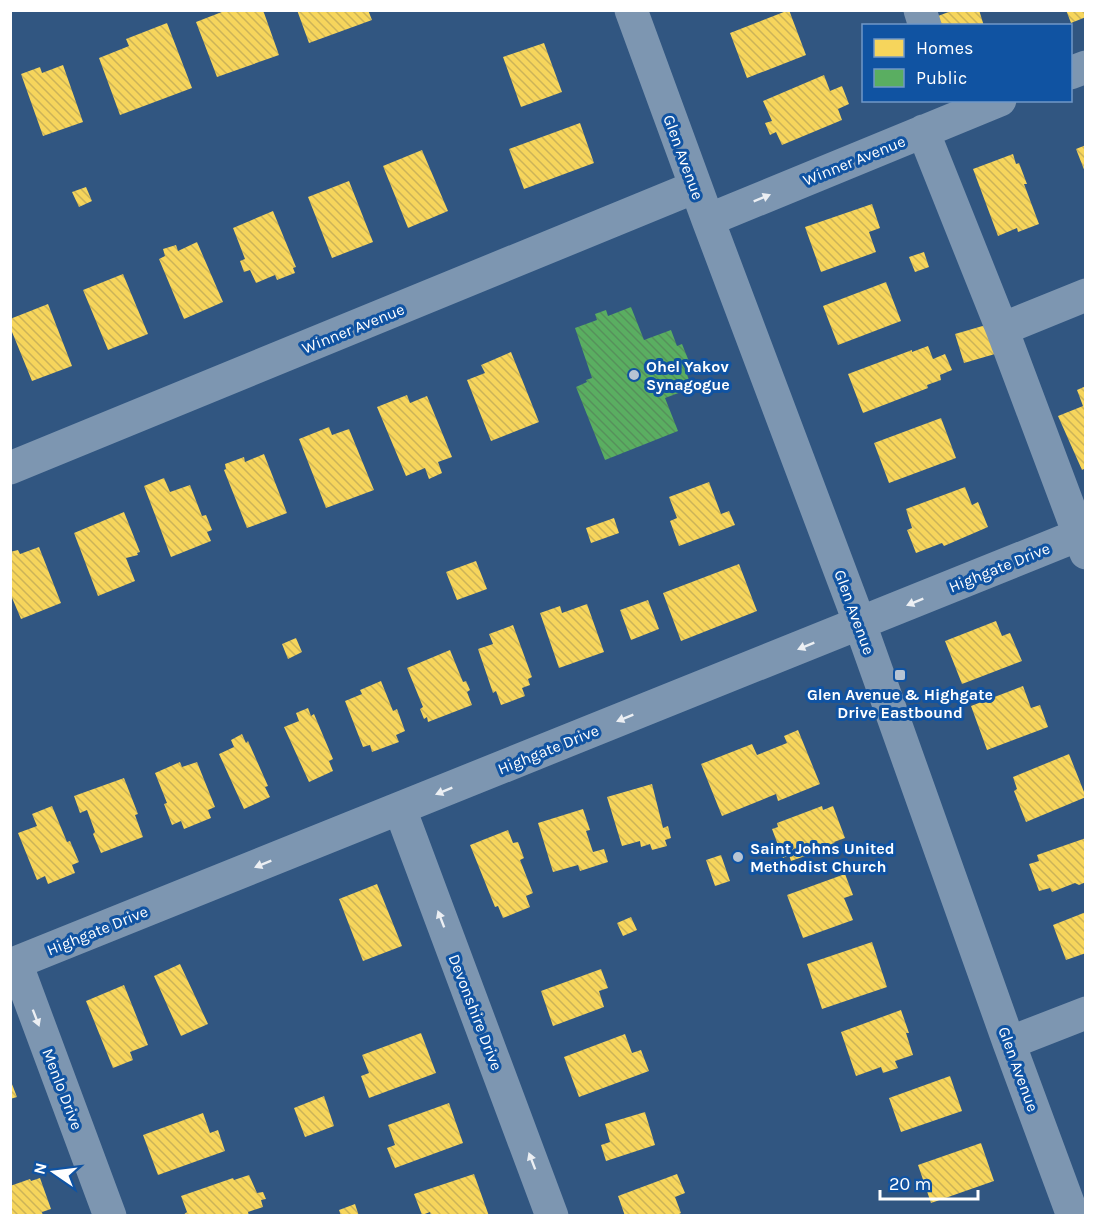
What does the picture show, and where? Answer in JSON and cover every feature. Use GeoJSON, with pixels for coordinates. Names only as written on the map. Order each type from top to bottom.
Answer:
{"type":"FeatureCollection","features":[{"type":"Feature","properties":{"kind":"street","name":"Glen Avenue"},"geometry":{"type":"LineString","coordinates":[[631,10],[695,187],[860,624],[1073,1215]]}},
{"type":"Feature","properties":{"kind":"street"},"geometry":{"type":"LineString","coordinates":[[1072,73],[1086,67]]}},
{"type":"Feature","properties":{"kind":"street","name":"Winner Avenue"},"geometry":{"type":"LineString","coordinates":[[708,220],[923,131],[956,109],[990,102]]}},
{"type":"Feature","properties":{"kind":"street"},"geometry":{"type":"LineString","coordinates":[[923,131],[1083,540]]}},
{"type":"Feature","properties":{"kind":"street","name":"Winner Avenue"},"geometry":{"type":"LineString","coordinates":[[10,468],[695,187]]}},
{"type":"Feature","properties":{"kind":"street"},"geometry":{"type":"LineString","coordinates":[[1002,329],[1086,295]]}},
{"type":"Feature","properties":{"kind":"street","name":"Highgate Drive"},"geometry":{"type":"LineString","coordinates":[[13,964],[860,624],[1083,540]]}},
{"type":"Feature","properties":{"kind":"street","name":"Devonshire Drive"},"geometry":{"type":"LineString","coordinates":[[400,809],[552,1215]]}},
{"type":"Feature","properties":{"kind":"street","name":"Menlo Drive"},"geometry":{"type":"LineString","coordinates":[[13,964],[110,1215]]}},
{"type":"Feature","properties":{"kind":"street"},"geometry":{"type":"LineString","coordinates":[[1009,1042],[1086,1013]]}},
{"type":"Feature","properties":{"kind":"building: Homes"},"geometry":{"type":"Polygon","coordinates":[[[227,10],[263,10],[279,55],[217,77],[196,22],[227,10]]]}},
{"type":"Feature","properties":{"kind":"building: Homes"},"geometry":{"type":"Polygon","coordinates":[[[297,10],[368,10],[372,20],[309,43],[297,10]]]}},
{"type":"Feature","properties":{"kind":"building: Homes"},"geometry":{"type":"Polygon","coordinates":[[[789,10],[806,55],[747,78],[730,33],[789,10]]]}},
{"type":"Feature","properties":{"kind":"building: Homes"},"geometry":{"type":"Polygon","coordinates":[[[954,10],[979,10],[983,24],[941,24],[938,16],[954,10]]]}},
{"type":"Feature","properties":{"kind":"building: Homes"},"geometry":{"type":"Polygon","coordinates":[[[1066,10],[1086,10],[1086,17],[1071,23],[1066,10]]]}},
{"type":"Feature","properties":{"kind":"building: Homes"},"geometry":{"type":"Polygon","coordinates":[[[167,23],[192,88],[120,115],[99,58],[129,46],[126,39],[167,23]]]}},
{"type":"Feature","properties":{"kind":"building: Homes"},"geometry":{"type":"Polygon","coordinates":[[[544,43],[562,92],[521,107],[503,57],[544,43]]]}},
{"type":"Feature","properties":{"kind":"building: Homes"},"geometry":{"type":"Polygon","coordinates":[[[63,65],[83,122],[43,136],[21,74],[40,67],[42,73],[63,65]]]}},
{"type":"Feature","properties":{"kind":"building: Homes"},"geometry":{"type":"Polygon","coordinates":[[[824,75],[830,91],[842,86],[849,104],[838,109],[842,120],[782,145],[776,132],[770,135],[765,123],[772,121],[763,101],[824,75]]]}},
{"type":"Feature","properties":{"kind":"building: Homes"},"geometry":{"type":"Polygon","coordinates":[[[580,123],[594,163],[524,189],[509,149],[580,123]]]}},
{"type":"Feature","properties":{"kind":"building: Homes"},"geometry":{"type":"Polygon","coordinates":[[[1086,145],[1086,172],[1085,172],[1076,149],[1086,145]]]}},
{"type":"Feature","properties":{"kind":"building: Homes"},"geometry":{"type":"Polygon","coordinates":[[[422,150],[448,211],[408,228],[383,166],[422,150]]]}},
{"type":"Feature","properties":{"kind":"building: Homes"},"geometry":{"type":"Polygon","coordinates":[[[1013,154],[1027,184],[1024,184],[1039,224],[1018,232],[1017,228],[998,236],[973,169],[1013,154]]]}},
{"type":"Feature","properties":{"kind":"building: Homes"},"geometry":{"type":"Polygon","coordinates":[[[349,181],[373,242],[332,258],[308,197],[349,181]]]}},
{"type":"Feature","properties":{"kind":"building: Homes"},"geometry":{"type":"Polygon","coordinates":[[[86,187],[92,201],[79,207],[72,192],[86,187]]]}},
{"type":"Feature","properties":{"kind":"building: Homes"},"geometry":{"type":"Polygon","coordinates":[[[872,204],[880,228],[869,232],[876,252],[821,272],[805,227],[872,204]]]}},
{"type":"Feature","properties":{"kind":"building: Homes"},"geometry":{"type":"Polygon","coordinates":[[[273,211],[296,267],[293,268],[295,273],[277,280],[275,275],[256,283],[250,270],[244,272],[240,261],[245,259],[233,228],[273,211]]]}},
{"type":"Feature","properties":{"kind":"building: Homes"},"geometry":{"type":"Polygon","coordinates":[[[197,242],[223,302],[184,319],[159,259],[165,256],[163,249],[176,245],[178,251],[197,242]]]}},
{"type":"Feature","properties":{"kind":"building: Homes"},"geometry":{"type":"Polygon","coordinates":[[[924,252],[929,267],[915,272],[909,257],[924,252]]]}},
{"type":"Feature","properties":{"kind":"building: Homes"},"geometry":{"type":"Polygon","coordinates":[[[123,274],[148,334],[108,350],[83,290],[123,274]]]}},
{"type":"Feature","properties":{"kind":"building: Homes"},"geometry":{"type":"Polygon","coordinates":[[[886,282],[901,321],[838,345],[823,306],[886,282]]]}},
{"type":"Feature","properties":{"kind":"building: Homes"},"geometry":{"type":"Polygon","coordinates":[[[48,304],[72,366],[32,381],[10,327],[10,319],[48,304]]]}},
{"type":"Feature","properties":{"kind":"building: Homes"},"geometry":{"type":"Polygon","coordinates":[[[986,325],[995,354],[964,363],[955,334],[986,325]]]}},
{"type":"Feature","properties":{"kind":"building: Homes"},"geometry":{"type":"Polygon","coordinates":[[[928,346],[933,359],[945,354],[952,370],[940,375],[941,380],[927,385],[928,388],[863,413],[848,374],[928,346]]]}},
{"type":"Feature","properties":{"kind":"building: Homes"},"geometry":{"type":"Polygon","coordinates":[[[511,352],[539,422],[491,441],[467,380],[485,373],[481,365],[511,352]]]}},
{"type":"Feature","properties":{"kind":"building: Homes"},"geometry":{"type":"Polygon","coordinates":[[[1086,386],[1086,468],[1082,470],[1058,416],[1083,406],[1077,390],[1086,386]]]}},
{"type":"Feature","properties":{"kind":"building: Homes"},"geometry":{"type":"Polygon","coordinates":[[[407,395],[410,403],[427,396],[452,457],[438,462],[442,473],[429,479],[425,468],[406,476],[377,407],[407,395]]]}},
{"type":"Feature","properties":{"kind":"building: Homes"},"geometry":{"type":"Polygon","coordinates":[[[941,418],[956,458],[889,483],[874,443],[941,418]]]}},
{"type":"Feature","properties":{"kind":"building: Homes"},"geometry":{"type":"Polygon","coordinates":[[[329,427],[332,435],[349,429],[374,490],[326,508],[299,439],[329,427]]]}},
{"type":"Feature","properties":{"kind":"building: Homes"},"geometry":{"type":"Polygon","coordinates":[[[264,454],[287,513],[247,528],[224,470],[226,469],[225,464],[244,457],[245,462],[264,454]]]}},
{"type":"Feature","properties":{"kind":"building: Homes"},"geometry":{"type":"Polygon","coordinates":[[[164,478],[170,492],[190,485],[202,516],[206,515],[212,530],[207,532],[211,541],[171,557],[144,486],[164,478]]]}},
{"type":"Feature","properties":{"kind":"building: Homes"},"geometry":{"type":"Polygon","coordinates":[[[709,482],[721,514],[729,511],[735,525],[679,546],[670,521],[677,518],[669,497],[709,482]]]}},
{"type":"Feature","properties":{"kind":"building: Homes"},"geometry":{"type":"Polygon","coordinates":[[[965,487],[972,505],[978,502],[988,527],[944,546],[942,543],[916,553],[907,530],[912,528],[906,509],[965,487]]]}},
{"type":"Feature","properties":{"kind":"building: Homes"},"geometry":{"type":"Polygon","coordinates":[[[124,512],[140,552],[137,553],[138,555],[126,558],[135,581],[98,596],[74,533],[124,512]]]}},
{"type":"Feature","properties":{"kind":"building: Homes"},"geometry":{"type":"Polygon","coordinates":[[[614,518],[619,533],[591,543],[586,528],[614,518]]]}},
{"type":"Feature","properties":{"kind":"building: Homes"},"geometry":{"type":"Polygon","coordinates":[[[39,547],[61,603],[21,619],[10,593],[10,552],[18,550],[20,554],[39,547]]]}},
{"type":"Feature","properties":{"kind":"building: Homes"},"geometry":{"type":"Polygon","coordinates":[[[476,561],[487,589],[457,600],[446,572],[476,561]]]}},
{"type":"Feature","properties":{"kind":"building: Homes"},"geometry":{"type":"Polygon","coordinates":[[[739,564],[757,611],[681,641],[663,593],[739,564]]]}},
{"type":"Feature","properties":{"kind":"building: Homes"},"geometry":{"type":"Polygon","coordinates":[[[648,600],[659,629],[631,640],[620,610],[648,600]]]}},
{"type":"Feature","properties":{"kind":"building: Homes"},"geometry":{"type":"Polygon","coordinates":[[[587,604],[604,652],[559,668],[540,613],[560,606],[562,613],[587,604]]]}},
{"type":"Feature","properties":{"kind":"building: Homes"},"geometry":{"type":"Polygon","coordinates":[[[996,621],[1002,636],[1010,633],[1022,661],[962,684],[945,641],[996,621]]]}},
{"type":"Feature","properties":{"kind":"building: Homes"},"geometry":{"type":"Polygon","coordinates":[[[513,625],[532,677],[528,679],[530,685],[522,688],[525,696],[501,705],[496,691],[493,693],[478,649],[493,644],[489,634],[513,625]]]}},
{"type":"Feature","properties":{"kind":"building: Homes"},"geometry":{"type":"Polygon","coordinates":[[[296,638],[302,652],[288,659],[282,644],[296,638]]]}},
{"type":"Feature","properties":{"kind":"building: Homes"},"geometry":{"type":"Polygon","coordinates":[[[450,650],[463,682],[466,681],[470,690],[467,692],[472,705],[428,722],[427,717],[424,719],[420,709],[423,707],[407,668],[450,650]]]}},
{"type":"Feature","properties":{"kind":"building: Homes"},"geometry":{"type":"Polygon","coordinates":[[[381,681],[393,711],[397,709],[405,731],[396,735],[399,742],[372,752],[370,745],[363,747],[345,701],[362,694],[360,690],[381,681]]]}},
{"type":"Feature","properties":{"kind":"building: Homes"},"geometry":{"type":"Polygon","coordinates":[[[1023,686],[1031,708],[1040,705],[1048,727],[987,750],[971,706],[1023,686]]]}},
{"type":"Feature","properties":{"kind":"building: Homes"},"geometry":{"type":"Polygon","coordinates":[[[308,708],[311,716],[314,714],[333,759],[329,761],[333,771],[309,782],[284,727],[299,721],[296,713],[308,708]]]}},
{"type":"Feature","properties":{"kind":"building: Homes"},"geometry":{"type":"Polygon","coordinates":[[[798,730],[820,784],[778,801],[776,794],[722,816],[701,764],[752,744],[757,755],[787,743],[784,736],[798,730]]]}},
{"type":"Feature","properties":{"kind":"building: Homes"},"geometry":{"type":"Polygon","coordinates":[[[242,734],[246,743],[248,741],[268,786],[265,787],[270,797],[244,809],[219,754],[234,747],[231,740],[242,734]]]}},
{"type":"Feature","properties":{"kind":"building: Homes"},"geometry":{"type":"Polygon","coordinates":[[[1069,754],[1086,797],[1026,822],[1014,791],[1017,789],[1013,777],[1069,754]]]}},
{"type":"Feature","properties":{"kind":"building: Homes"},"geometry":{"type":"Polygon","coordinates":[[[180,762],[182,767],[197,762],[215,807],[208,810],[211,818],[184,829],[181,821],[172,825],[164,804],[167,803],[155,773],[180,762]]]}},
{"type":"Feature","properties":{"kind":"building: Homes"},"geometry":{"type":"Polygon","coordinates":[[[124,778],[138,814],[135,815],[143,837],[101,853],[87,810],[80,813],[74,796],[124,778]]]}},
{"type":"Feature","properties":{"kind":"building: Homes"},"geometry":{"type":"Polygon","coordinates":[[[652,784],[663,828],[668,826],[671,838],[665,840],[667,846],[652,850],[650,844],[641,847],[640,841],[622,846],[607,797],[652,784]]]}},
{"type":"Feature","properties":{"kind":"building: Homes"},"geometry":{"type":"Polygon","coordinates":[[[52,806],[67,842],[70,841],[79,862],[72,865],[75,873],[48,884],[45,876],[37,880],[18,833],[37,826],[32,814],[52,806]]]}},
{"type":"Feature","properties":{"kind":"building: Homes"},"geometry":{"type":"Polygon","coordinates":[[[822,806],[823,810],[833,806],[845,838],[834,842],[836,845],[791,861],[789,855],[783,858],[772,829],[778,827],[777,823],[822,806]]]}},
{"type":"Feature","properties":{"kind":"building: Homes"},"geometry":{"type":"Polygon","coordinates":[[[583,809],[590,830],[586,831],[593,852],[604,849],[608,862],[580,871],[578,865],[553,872],[538,823],[583,809]]]}},
{"type":"Feature","properties":{"kind":"building: Homes"},"geometry":{"type":"Polygon","coordinates":[[[508,830],[513,843],[518,842],[524,858],[520,860],[533,893],[526,896],[530,907],[503,918],[498,906],[495,907],[470,845],[508,830]]]}},
{"type":"Feature","properties":{"kind":"building: Homes"},"geometry":{"type":"Polygon","coordinates":[[[1086,838],[1086,882],[1079,885],[1075,883],[1052,892],[1050,888],[1039,891],[1029,864],[1039,861],[1037,855],[1086,838]]]}},
{"type":"Feature","properties":{"kind":"building: Homes"},"geometry":{"type":"Polygon","coordinates":[[[721,855],[730,881],[715,886],[706,860],[721,855]]]}},
{"type":"Feature","properties":{"kind":"building: Homes"},"geometry":{"type":"Polygon","coordinates":[[[845,874],[853,895],[844,898],[853,920],[803,938],[787,895],[845,874]]]}},
{"type":"Feature","properties":{"kind":"building: Homes"},"geometry":{"type":"Polygon","coordinates":[[[377,884],[402,946],[363,961],[339,899],[377,884]]]}},
{"type":"Feature","properties":{"kind":"building: Homes"},"geometry":{"type":"Polygon","coordinates":[[[1086,912],[1086,953],[1066,960],[1053,925],[1086,912]]]}},
{"type":"Feature","properties":{"kind":"building: Homes"},"geometry":{"type":"Polygon","coordinates":[[[631,917],[637,930],[623,936],[617,923],[631,917]]]}},
{"type":"Feature","properties":{"kind":"building: Homes"},"geometry":{"type":"Polygon","coordinates":[[[872,942],[887,987],[822,1009],[807,964],[872,942]]]}},
{"type":"Feature","properties":{"kind":"building: Homes"},"geometry":{"type":"Polygon","coordinates":[[[180,964],[208,1024],[181,1036],[154,976],[180,964]]]}},
{"type":"Feature","properties":{"kind":"building: Homes"},"geometry":{"type":"Polygon","coordinates":[[[601,969],[608,988],[599,991],[604,1007],[553,1026],[541,991],[601,969]]]}},
{"type":"Feature","properties":{"kind":"building: Homes"},"geometry":{"type":"Polygon","coordinates":[[[124,985],[148,1045],[130,1052],[133,1060],[113,1068],[86,1001],[124,985]]]}},
{"type":"Feature","properties":{"kind":"building: Homes"},"geometry":{"type":"Polygon","coordinates":[[[901,1010],[909,1033],[906,1033],[913,1055],[895,1061],[898,1068],[883,1073],[881,1067],[856,1076],[841,1032],[901,1010]]]}},
{"type":"Feature","properties":{"kind":"building: Homes"},"geometry":{"type":"Polygon","coordinates":[[[421,1033],[436,1073],[369,1098],[361,1076],[369,1073],[362,1055],[421,1033]]]}},
{"type":"Feature","properties":{"kind":"building: Homes"},"geometry":{"type":"Polygon","coordinates":[[[625,1034],[632,1053],[641,1050],[649,1071],[579,1097],[564,1057],[625,1034]]]}},
{"type":"Feature","properties":{"kind":"building: Homes"},"geometry":{"type":"Polygon","coordinates":[[[950,1076],[962,1111],[901,1132],[889,1098],[950,1076]]]}},
{"type":"Feature","properties":{"kind":"building: Homes"},"geometry":{"type":"Polygon","coordinates":[[[10,1079],[17,1097],[10,1099],[10,1079]]]}},
{"type":"Feature","properties":{"kind":"building: Homes"},"geometry":{"type":"Polygon","coordinates":[[[324,1096],[334,1126],[305,1137],[294,1108],[324,1096]]]}},
{"type":"Feature","properties":{"kind":"building: Homes"},"geometry":{"type":"Polygon","coordinates":[[[449,1103],[463,1143],[395,1168],[387,1148],[395,1145],[388,1125],[449,1103]]]}},
{"type":"Feature","properties":{"kind":"building: Homes"},"geometry":{"type":"Polygon","coordinates":[[[645,1112],[655,1145],[606,1161],[601,1145],[610,1142],[605,1124],[645,1112]]]}},
{"type":"Feature","properties":{"kind":"building: Homes"},"geometry":{"type":"Polygon","coordinates":[[[203,1113],[210,1133],[218,1130],[225,1151],[158,1175],[143,1135],[203,1113]]]}},
{"type":"Feature","properties":{"kind":"building: Homes"},"geometry":{"type":"Polygon","coordinates":[[[981,1143],[994,1181],[931,1203],[918,1165],[981,1143]]]}},
{"type":"Feature","properties":{"kind":"building: Homes"},"geometry":{"type":"Polygon","coordinates":[[[474,1174],[489,1216],[431,1216],[430,1212],[422,1215],[414,1194],[474,1174]]]}},
{"type":"Feature","properties":{"kind":"building: Homes"},"geometry":{"type":"Polygon","coordinates":[[[677,1174],[685,1193],[675,1197],[681,1213],[675,1216],[625,1216],[618,1196],[677,1174]]]}},
{"type":"Feature","properties":{"kind":"building: Homes"},"geometry":{"type":"Polygon","coordinates":[[[249,1175],[257,1193],[263,1192],[266,1199],[261,1200],[263,1207],[248,1212],[249,1216],[182,1216],[187,1212],[181,1196],[233,1178],[234,1180],[249,1175]]]}},
{"type":"Feature","properties":{"kind":"building: Homes"},"geometry":{"type":"Polygon","coordinates":[[[40,1178],[51,1209],[42,1212],[43,1216],[10,1216],[10,1186],[40,1178]]]}},
{"type":"Feature","properties":{"kind":"building: Homes"},"geometry":{"type":"Polygon","coordinates":[[[355,1204],[359,1216],[341,1216],[339,1210],[355,1204]]]}},
{"type":"Feature","properties":{"kind":"building: Public"},"geometry":{"type":"Polygon","coordinates":[[[631,307],[644,340],[671,330],[677,346],[682,344],[692,369],[686,372],[692,388],[665,398],[678,431],[605,460],[576,387],[592,378],[575,328],[597,320],[595,314],[606,310],[608,316],[631,307]]]}},
{"type":"Feature","properties":{"kind":"place","name":"Ohel Yakov Synagogue"},"geometry":{"type":"Point","coordinates":[634,375]}},
{"type":"Feature","properties":{"kind":"place","name":"Glen Avenue & Highgate Drive Eastbound"},"geometry":{"type":"Point","coordinates":[900,675]}},
{"type":"Feature","properties":{"kind":"place","name":"Saint Johns United Methodist Church"},"geometry":{"type":"Point","coordinates":[738,857]}}]}
